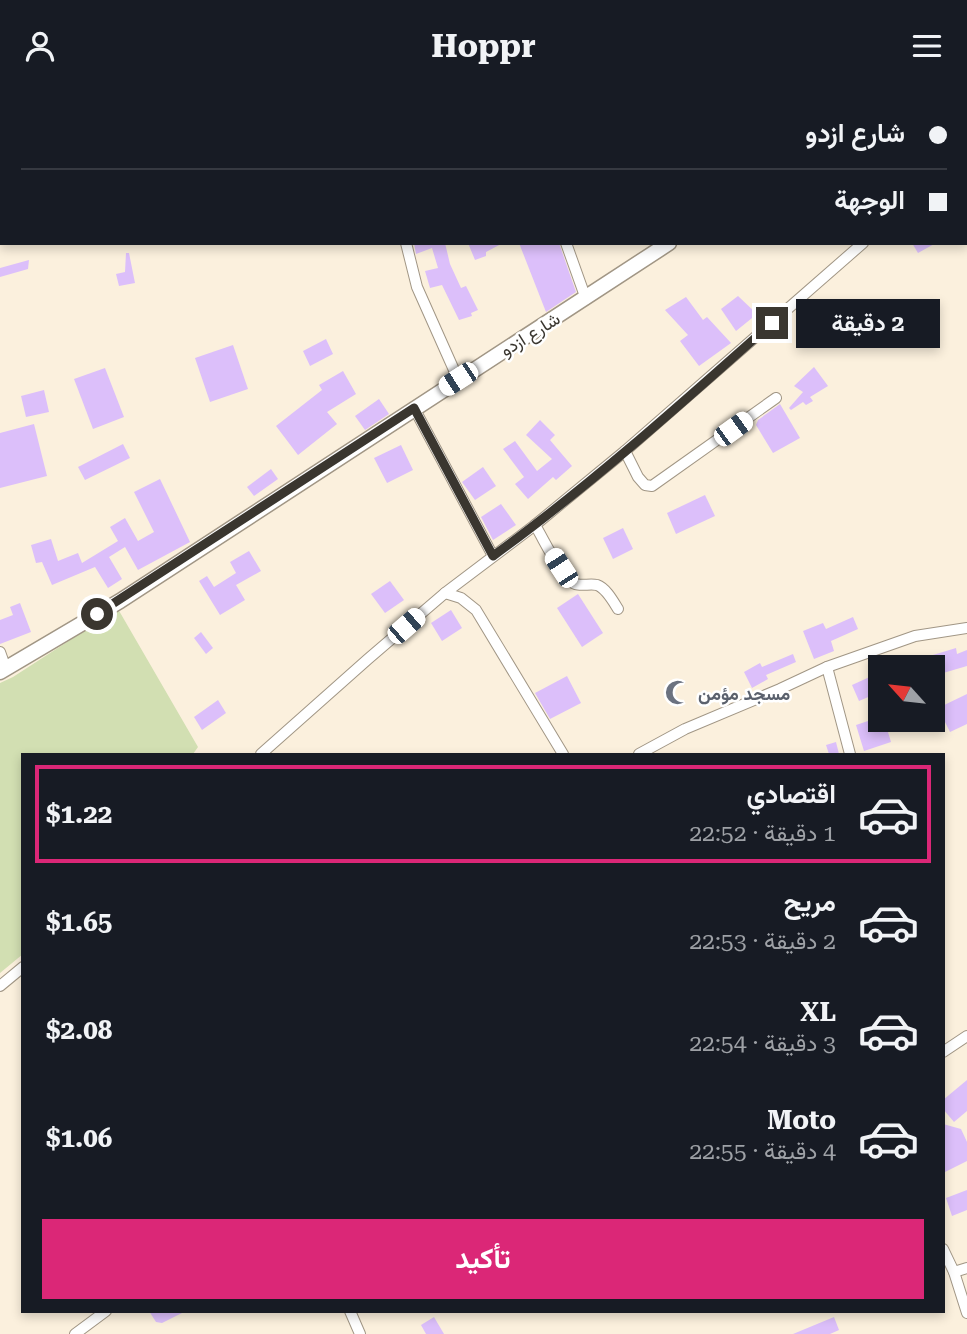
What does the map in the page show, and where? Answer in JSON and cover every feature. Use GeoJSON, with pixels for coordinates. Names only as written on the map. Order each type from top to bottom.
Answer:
{"type":"FeatureCollection","features":[{"type":"Feature","properties":{"kind":"street"},"geometry":{"type":"LineString","coordinates":[[406,245],[417,287],[458,379]]}},
{"type":"Feature","properties":{"kind":"street"},"geometry":{"type":"LineString","coordinates":[[567,245],[586,299]]}},
{"type":"Feature","properties":{"kind":"street","name":"شارع ازدو"},"geometry":{"type":"LineString","coordinates":[[3,670],[120,601],[666,245]]}},
{"type":"Feature","properties":{"kind":"street"},"geometry":{"type":"LineString","coordinates":[[262,753],[445,593],[536,525],[625,451],[861,245]]}},
{"type":"Feature","properties":{"kind":"street"},"geometry":{"type":"LineString","coordinates":[[625,451],[638,477],[645,485],[652,486],[776,398]]}},
{"type":"Feature","properties":{"kind":"street"},"geometry":{"type":"LineString","coordinates":[[414,408],[493,556]]}},
{"type":"Feature","properties":{"kind":"street"},"geometry":{"type":"LineString","coordinates":[[536,525],[569,580],[574,584],[596,585],[604,589],[618,609]]}},
{"type":"Feature","properties":{"kind":"street"},"geometry":{"type":"LineString","coordinates":[[445,593],[461,598],[476,610],[562,753]]}},
{"type":"Feature","properties":{"kind":"street"},"geometry":{"type":"LineString","coordinates":[[641,753],[685,729],[827,667],[915,636],[967,628]]}},
{"type":"Feature","properties":{"kind":"street"},"geometry":{"type":"LineString","coordinates":[[0,652],[3,670]]}},
{"type":"Feature","properties":{"kind":"street"},"geometry":{"type":"LineString","coordinates":[[827,667],[850,753]]}},
{"type":"Feature","properties":{"kind":"street"},"geometry":{"type":"LineString","coordinates":[[0,986],[21,969]]}},
{"type":"Feature","properties":{"kind":"street"},"geometry":{"type":"LineString","coordinates":[[945,1051],[967,1036]]}},
{"type":"Feature","properties":{"kind":"street"},"geometry":{"type":"LineString","coordinates":[[967,1268],[949,1269],[967,1313]]}},
{"type":"Feature","properties":{"kind":"street"},"geometry":{"type":"LineString","coordinates":[[75,1334],[103,1313]]}},
{"type":"Feature","properties":{"kind":"street"},"geometry":{"type":"LineString","coordinates":[[351,1313],[360,1334]]}},
{"type":"Feature","properties":{"kind":"green space"},"geometry":{"type":"Polygon","coordinates":[[[118,609],[198,747],[194,753],[21,753],[21,956],[0,973],[0,683],[118,609]]]}},
{"type":"Feature","properties":{"kind":"building"},"geometry":{"type":"Polygon","coordinates":[[[414,245],[445,245],[450,264],[461,288],[466,286],[478,310],[471,313],[472,316],[459,320],[442,285],[430,288],[425,271],[438,268],[432,248],[416,254],[414,245]]]}},
{"type":"Feature","properties":{"kind":"building"},"geometry":{"type":"Polygon","coordinates":[[[469,245],[499,245],[486,252],[486,256],[475,260],[469,245]]]}},
{"type":"Feature","properties":{"kind":"building"},"geometry":{"type":"Polygon","coordinates":[[[520,245],[560,245],[576,292],[546,312],[520,245]]]}},
{"type":"Feature","properties":{"kind":"building"},"geometry":{"type":"Polygon","coordinates":[[[913,245],[932,245],[918,253],[913,245]]]}},
{"type":"Feature","properties":{"kind":"building"},"geometry":{"type":"Polygon","coordinates":[[[126,253],[129,253],[135,283],[119,286],[116,274],[125,272],[126,253]]]}},
{"type":"Feature","properties":{"kind":"building"},"geometry":{"type":"Polygon","coordinates":[[[29,260],[28,269],[0,277],[0,268],[29,260]]]}},
{"type":"Feature","properties":{"kind":"building"},"geometry":{"type":"Polygon","coordinates":[[[738,296],[757,314],[736,331],[721,309],[738,296]]]}},
{"type":"Feature","properties":{"kind":"building"},"geometry":{"type":"Polygon","coordinates":[[[686,297],[703,320],[707,317],[731,343],[699,366],[680,341],[688,335],[665,310],[686,297]]]}},
{"type":"Feature","properties":{"kind":"building"},"geometry":{"type":"Polygon","coordinates":[[[326,339],[333,354],[310,366],[303,351],[326,339]]]}},
{"type":"Feature","properties":{"kind":"building"},"geometry":{"type":"Polygon","coordinates":[[[233,345],[248,389],[210,402],[195,358],[233,345]]]}},
{"type":"Feature","properties":{"kind":"building"},"geometry":{"type":"Polygon","coordinates":[[[814,367],[828,386],[810,397],[813,401],[806,405],[803,402],[791,410],[789,408],[803,392],[794,386],[814,367]]]}},
{"type":"Feature","properties":{"kind":"building"},"geometry":{"type":"Polygon","coordinates":[[[105,368],[124,417],[93,429],[74,379],[105,368]]]}},
{"type":"Feature","properties":{"kind":"building"},"geometry":{"type":"Polygon","coordinates":[[[343,371],[356,394],[327,412],[337,424],[298,455],[276,426],[322,390],[319,385],[343,371]]]}},
{"type":"Feature","properties":{"kind":"building"},"geometry":{"type":"Polygon","coordinates":[[[44,390],[49,412],[26,417],[21,396],[44,390]]]}},
{"type":"Feature","properties":{"kind":"building"},"geometry":{"type":"Polygon","coordinates":[[[379,399],[389,414],[365,430],[355,416],[379,399]]]}},
{"type":"Feature","properties":{"kind":"building"},"geometry":{"type":"Polygon","coordinates":[[[780,404],[800,438],[773,453],[756,425],[758,420],[780,404]]]}},
{"type":"Feature","properties":{"kind":"building"},"geometry":{"type":"Polygon","coordinates":[[[540,420],[555,435],[550,440],[572,466],[556,480],[553,477],[528,499],[515,484],[524,477],[503,449],[515,441],[537,471],[552,459],[526,435],[540,420]]]}},
{"type":"Feature","properties":{"kind":"building"},"geometry":{"type":"Polygon","coordinates":[[[34,424],[47,476],[0,488],[0,433],[34,424]]]}},
{"type":"Feature","properties":{"kind":"building"},"geometry":{"type":"Polygon","coordinates":[[[123,444],[130,458],[85,480],[78,467],[123,444]]]}},
{"type":"Feature","properties":{"kind":"building"},"geometry":{"type":"Polygon","coordinates":[[[401,445],[413,470],[387,483],[374,458],[401,445]]]}},
{"type":"Feature","properties":{"kind":"building"},"geometry":{"type":"Polygon","coordinates":[[[483,467],[496,486],[475,500],[462,482],[483,467]]]}},
{"type":"Feature","properties":{"kind":"building"},"geometry":{"type":"Polygon","coordinates":[[[271,469],[278,479],[254,496],[247,487],[271,469]]]}},
{"type":"Feature","properties":{"kind":"building"},"geometry":{"type":"Polygon","coordinates":[[[160,479],[190,542],[138,570],[125,547],[109,557],[122,579],[108,588],[95,567],[52,585],[42,562],[36,563],[31,545],[51,539],[58,561],[78,553],[82,563],[118,541],[110,527],[125,518],[138,541],[154,532],[134,492],[160,479]]]}},
{"type":"Feature","properties":{"kind":"building"},"geometry":{"type":"Polygon","coordinates":[[[705,495],[715,516],[676,534],[667,513],[705,495]]]}},
{"type":"Feature","properties":{"kind":"building"},"geometry":{"type":"Polygon","coordinates":[[[501,504],[516,525],[493,540],[481,517],[501,504]]]}},
{"type":"Feature","properties":{"kind":"building"},"geometry":{"type":"Polygon","coordinates":[[[623,528],[633,549],[613,559],[603,538],[623,528]]]}},
{"type":"Feature","properties":{"kind":"building"},"geometry":{"type":"Polygon","coordinates":[[[249,551],[261,571],[236,585],[245,600],[220,615],[199,581],[207,576],[214,587],[236,573],[230,562],[249,551]]]}},
{"type":"Feature","properties":{"kind":"building"},"geometry":{"type":"Polygon","coordinates":[[[390,581],[404,600],[385,613],[371,594],[390,581]]]}},
{"type":"Feature","properties":{"kind":"building"},"geometry":{"type":"Polygon","coordinates":[[[578,594],[603,633],[582,647],[557,608],[578,594]]]}},
{"type":"Feature","properties":{"kind":"building"},"geometry":{"type":"Polygon","coordinates":[[[20,603],[31,632],[0,644],[0,620],[13,615],[10,607],[20,603]]]}},
{"type":"Feature","properties":{"kind":"building"},"geometry":{"type":"Polygon","coordinates":[[[451,610],[462,628],[442,641],[431,623],[451,610]]]}},
{"type":"Feature","properties":{"kind":"building"},"geometry":{"type":"Polygon","coordinates":[[[853,617],[858,629],[831,641],[834,651],[814,659],[803,631],[823,623],[826,629],[853,617]]]}},
{"type":"Feature","properties":{"kind":"building"},"geometry":{"type":"Polygon","coordinates":[[[201,632],[213,648],[206,654],[194,638],[201,632]]]}},
{"type":"Feature","properties":{"kind":"building"},"geometry":{"type":"Polygon","coordinates":[[[956,648],[957,654],[967,650],[967,666],[945,672],[945,655],[933,655],[956,648]]]}},
{"type":"Feature","properties":{"kind":"building"},"geometry":{"type":"Polygon","coordinates":[[[793,654],[796,662],[766,675],[768,679],[752,688],[744,672],[760,663],[762,667],[793,654]]]}},
{"type":"Feature","properties":{"kind":"building"},"geometry":{"type":"Polygon","coordinates":[[[567,676],[581,703],[550,719],[535,693],[567,676]]]}},
{"type":"Feature","properties":{"kind":"building"},"geometry":{"type":"Polygon","coordinates":[[[868,678],[868,697],[859,701],[852,685],[868,678]]]}},
{"type":"Feature","properties":{"kind":"building"},"geometry":{"type":"Polygon","coordinates":[[[967,694],[967,724],[950,732],[945,722],[945,705],[967,694]]]}},
{"type":"Feature","properties":{"kind":"building"},"geometry":{"type":"Polygon","coordinates":[[[218,700],[226,713],[202,730],[194,717],[218,700]]]}},
{"type":"Feature","properties":{"kind":"building"},"geometry":{"type":"Polygon","coordinates":[[[868,721],[868,732],[888,732],[891,742],[864,751],[856,725],[868,721]]]}},
{"type":"Feature","properties":{"kind":"building"},"geometry":{"type":"Polygon","coordinates":[[[836,742],[839,753],[829,753],[826,745],[836,742]]]}},
{"type":"Feature","properties":{"kind":"building"},"geometry":{"type":"Polygon","coordinates":[[[967,1080],[967,1111],[954,1122],[945,1111],[945,1098],[967,1080]]]}},
{"type":"Feature","properties":{"kind":"building"},"geometry":{"type":"Polygon","coordinates":[[[945,1125],[961,1129],[967,1142],[967,1161],[945,1172],[945,1125]]]}},
{"type":"Feature","properties":{"kind":"building"},"geometry":{"type":"Polygon","coordinates":[[[967,1190],[967,1210],[952,1216],[946,1198],[967,1190]]]}},
{"type":"Feature","properties":{"kind":"building"},"geometry":{"type":"Polygon","coordinates":[[[150,1313],[182,1313],[162,1323],[156,1322],[150,1313]]]}},
{"type":"Feature","properties":{"kind":"building"},"geometry":{"type":"Polygon","coordinates":[[[434,1317],[444,1334],[426,1334],[421,1325],[434,1317]]]}},
{"type":"Feature","properties":{"kind":"building"},"geometry":{"type":"Polygon","coordinates":[[[834,1317],[839,1330],[830,1334],[793,1334],[834,1317]]]}},
{"type":"Feature","properties":{"kind":"place","name":"مسجد مؤمن"},"geometry":{"type":"Point","coordinates":[678,693]}},
{"type":"Feature","properties":{"kind":"route"},"geometry":{"type":"LineString","coordinates":[[97,614],[414,408],[493,556],[536,525],[625,451],[772,323]]}}]}
